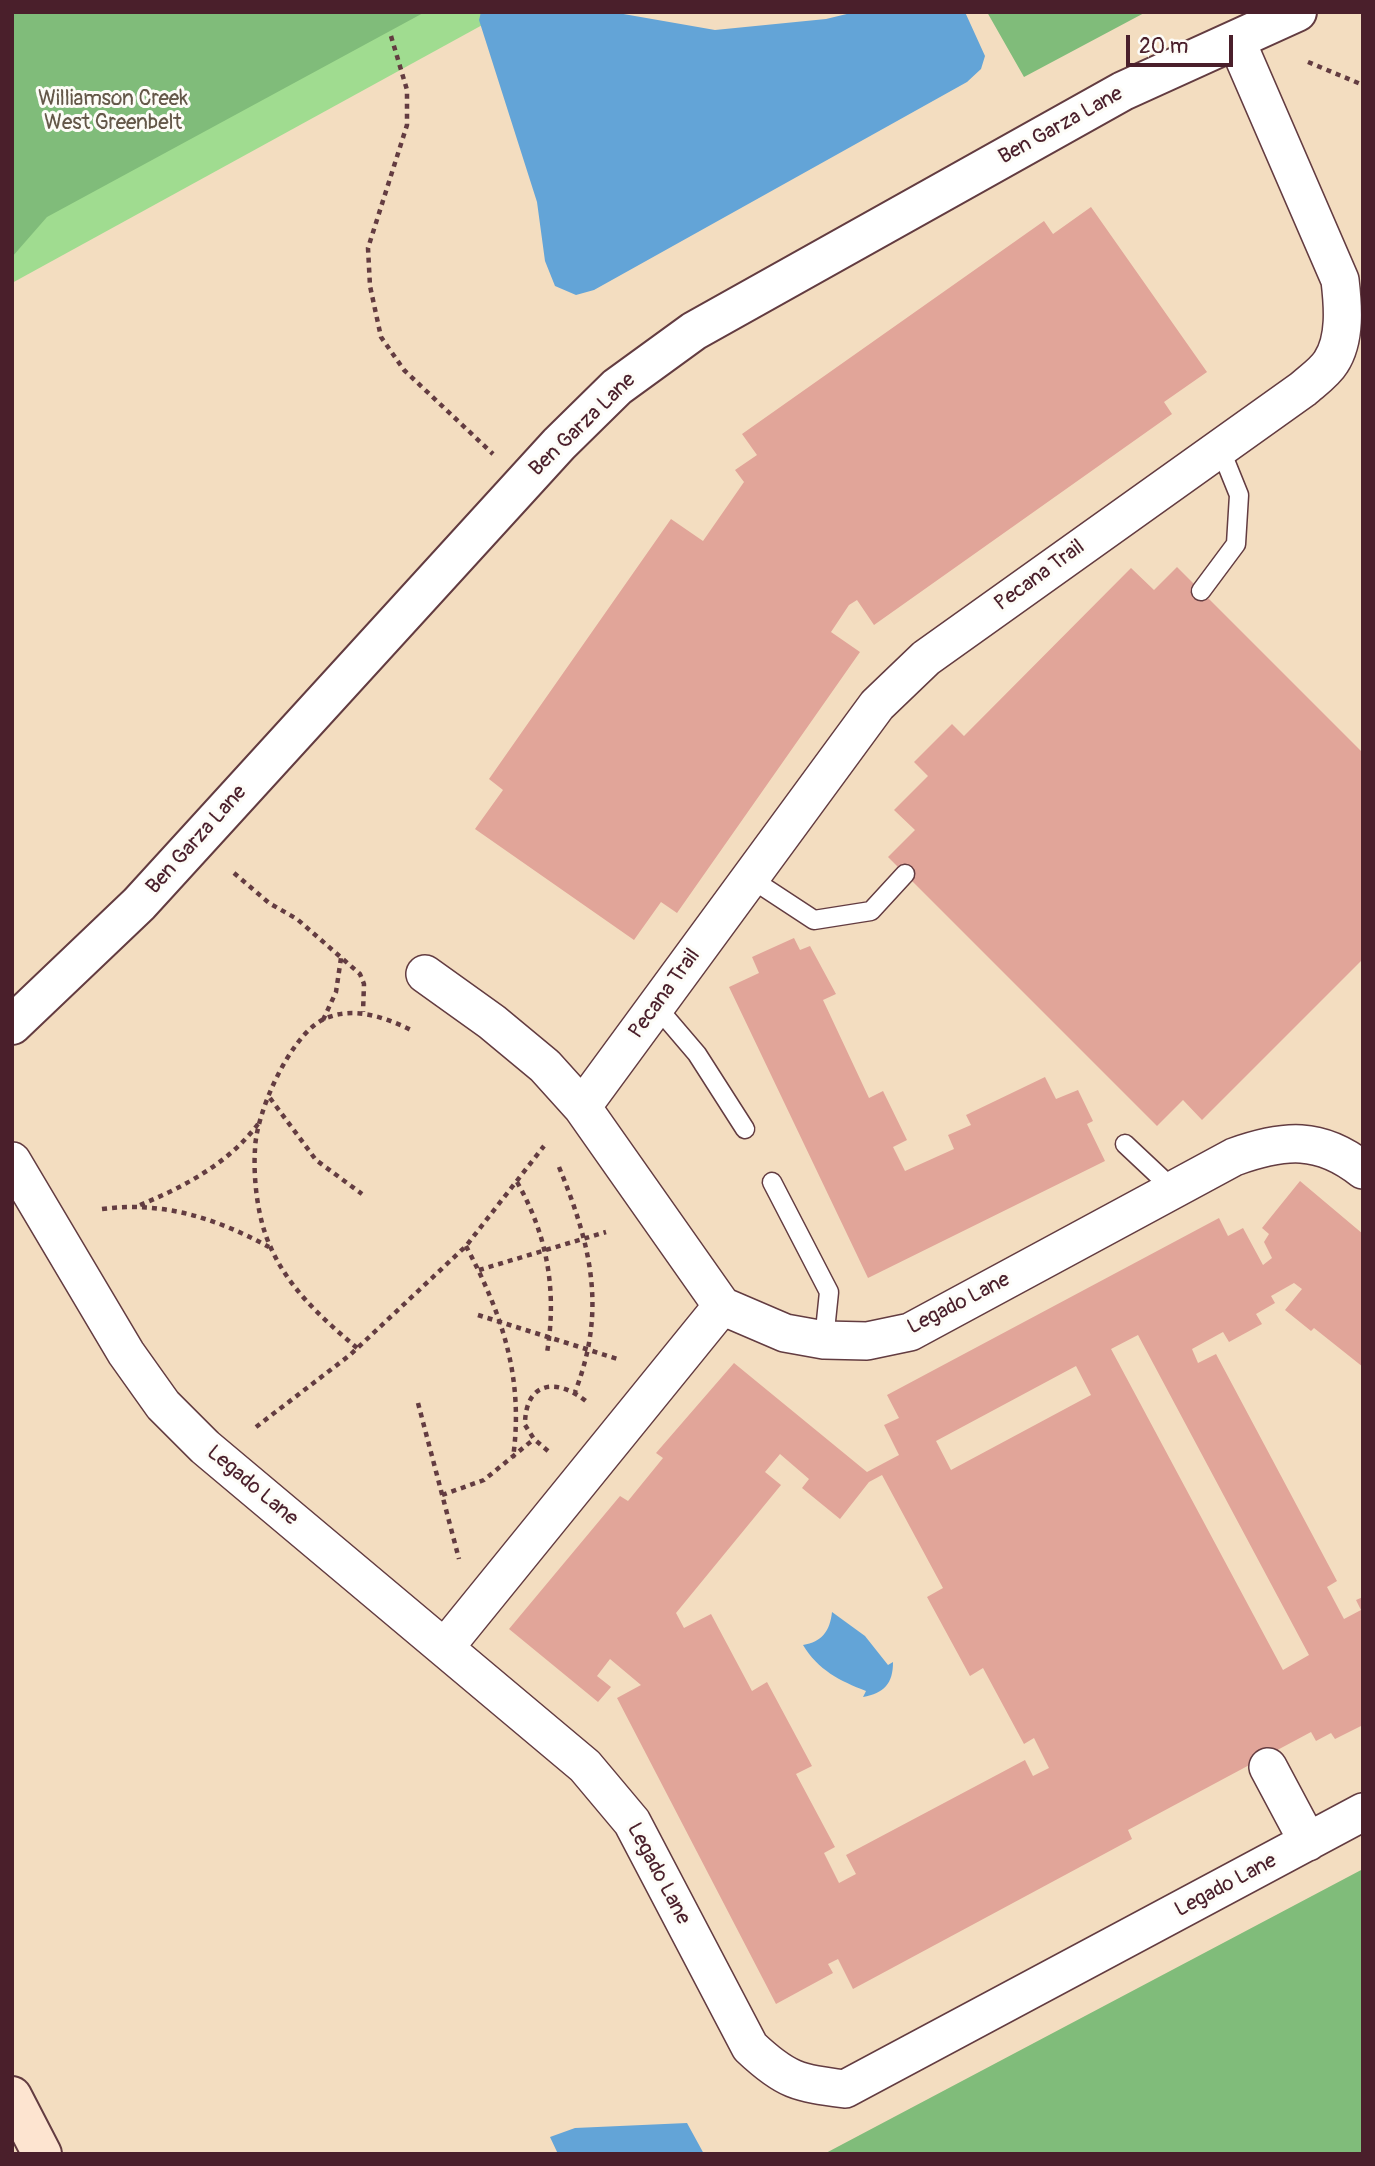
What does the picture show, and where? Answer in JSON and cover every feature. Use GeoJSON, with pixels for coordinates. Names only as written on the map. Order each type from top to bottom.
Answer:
{"type":"FeatureCollection","features":[{"type":"Feature","properties":{"kind":"main road"},"geometry":{"type":"LineString","coordinates":[[12,2096],[42,2154]]}},
{"type":"Feature","properties":{"kind":"street","name":"Ben Garza Lane"},"geometry":{"type":"LineString","coordinates":[[12,1025],[139,904],[559,444],[617,387],[694,331],[1123,91],[1297,12]]}},
{"type":"Feature","properties":{"kind":"street","name":"Pecana Trail"},"geometry":{"type":"LineString","coordinates":[[582,1107],[877,705],[900,681],[926,658],[1303,389],[1331,362],[1340,337],[1343,306],[1340,279],[1236,40]]}},
{"type":"Feature","properties":{"kind":"street"},"geometry":{"type":"LineString","coordinates":[[425,974],[492,1022],[544,1066],[582,1107],[722,1306],[446,1646]]}},
{"type":"Feature","properties":{"kind":"street","name":"Legado Lane"},"geometry":{"type":"LineString","coordinates":[[722,1306],[785,1333],[824,1340],[867,1340],[910,1332],[1234,1157],[1262,1147],[1290,1143],[1319,1145],[1347,1158],[1363,1170]]}},
{"type":"Feature","properties":{"kind":"street","name":"Legado Lane"},"geometry":{"type":"LineString","coordinates":[[12,1161],[126,1353],[163,1405],[205,1447],[446,1646],[585,1766],[632,1822],[750,2048],[776,2071],[803,2084],[845,2089],[1363,1812]]}},
{"type":"Feature","properties":{"kind":"street"},"geometry":{"type":"LineString","coordinates":[[1268,1767],[1308,1842]]}},
{"type":"Feature","properties":{"kind":"lane"},"geometry":{"type":"LineString","coordinates":[[1201,591],[1236,544],[1239,495],[1220,448]]}},
{"type":"Feature","properties":{"kind":"lane"},"geometry":{"type":"LineString","coordinates":[[750,878],[814,920],[871,911],[905,874]]}},
{"type":"Feature","properties":{"kind":"lane"},"geometry":{"type":"LineString","coordinates":[[656,1006],[696,1054],[745,1129]]}},
{"type":"Feature","properties":{"kind":"lane"},"geometry":{"type":"LineString","coordinates":[[1125,1144],[1174,1190]]}},
{"type":"Feature","properties":{"kind":"lane"},"geometry":{"type":"LineString","coordinates":[[772,1182],[829,1292],[824,1340]]}},
{"type":"Feature","properties":{"kind":"path"},"geometry":{"type":"LineString","coordinates":[[391,36],[407,90],[407,125],[368,248],[370,286],[382,337],[404,370],[493,454]]}},
{"type":"Feature","properties":{"kind":"path"},"geometry":{"type":"LineString","coordinates":[[1308,62],[1363,85]]}},
{"type":"Feature","properties":{"kind":"path"},"geometry":{"type":"LineString","coordinates":[[234,873],[269,903],[297,919],[360,974],[364,984],[363,1012]]}},
{"type":"Feature","properties":{"kind":"path"},"geometry":{"type":"LineString","coordinates":[[341,958],[336,992],[322,1020],[299,1040],[270,1097],[255,1148],[257,1182],[270,1248],[299,1292],[357,1348]]}},
{"type":"Feature","properties":{"kind":"path"},"geometry":{"type":"LineString","coordinates":[[322,1020],[363,1012],[393,1021],[413,1031]]}},
{"type":"Feature","properties":{"kind":"path"},"geometry":{"type":"LineString","coordinates":[[270,1097],[316,1160],[362,1194]]}},
{"type":"Feature","properties":{"kind":"path"},"geometry":{"type":"LineString","coordinates":[[138,1206],[199,1177],[245,1142],[261,1121]]}},
{"type":"Feature","properties":{"kind":"path"},"geometry":{"type":"LineString","coordinates":[[256,1427],[357,1348],[466,1246],[544,1146]]}},
{"type":"Feature","properties":{"kind":"path"},"geometry":{"type":"LineString","coordinates":[[559,1167],[585,1239],[594,1287],[588,1349],[575,1392]]}},
{"type":"Feature","properties":{"kind":"path"},"geometry":{"type":"LineString","coordinates":[[517,1182],[539,1226],[546,1251],[552,1308],[547,1353]]}},
{"type":"Feature","properties":{"kind":"path"},"geometry":{"type":"LineString","coordinates":[[102,1209],[138,1206],[192,1213],[270,1248]]}},
{"type":"Feature","properties":{"kind":"path"},"geometry":{"type":"LineString","coordinates":[[479,1270],[606,1232]]}},
{"type":"Feature","properties":{"kind":"path"},"geometry":{"type":"LineString","coordinates":[[466,1246],[500,1322],[516,1381],[513,1458]]}},
{"type":"Feature","properties":{"kind":"path"},"geometry":{"type":"LineString","coordinates":[[478,1315],[621,1360]]}},
{"type":"Feature","properties":{"kind":"path"},"geometry":{"type":"LineString","coordinates":[[548,1451],[534,1439],[525,1426],[525,1413],[537,1391],[550,1386],[575,1392],[587,1402]]}},
{"type":"Feature","properties":{"kind":"path"},"geometry":{"type":"LineString","coordinates":[[418,1403],[459,1559]]}},
{"type":"Feature","properties":{"kind":"path"},"geometry":{"type":"LineString","coordinates":[[442,1495],[484,1480],[534,1439]]}},
{"type":"Feature","properties":{"kind":"green space","name":"Williamson Creek West Greenbelt"},"geometry":{"type":"Polygon","coordinates":[[[12,12],[506,12],[12,283],[12,12]]]}},
{"type":"Feature","properties":{"kind":"green space","name":"Williamson Creek West Greenbelt"},"geometry":{"type":"Polygon","coordinates":[[[12,12],[425,12],[47,217],[12,257],[12,12]]]}},
{"type":"Feature","properties":{"kind":"green space"},"geometry":{"type":"Polygon","coordinates":[[[987,12],[1146,12],[1024,77],[987,12]]]}},
{"type":"Feature","properties":{"kind":"green space"},"geometry":{"type":"Polygon","coordinates":[[[1363,1869],[1363,2154],[824,2154],[1363,1869]]]}},
{"type":"Feature","properties":{"kind":"water"},"geometry":{"type":"Polygon","coordinates":[[[481,12],[612,12],[715,30],[826,19],[855,12],[965,12],[985,56],[981,69],[967,82],[594,290],[576,295],[555,286],[545,261],[537,202],[479,20],[481,12]]]}},
{"type":"Feature","properties":{"kind":"water"},"geometry":{"type":"Polygon","coordinates":[[[832,1612],[865,1636],[888,1665],[893,1662],[889,1682],[877,1693],[863,1697],[866,1691],[830,1674],[803,1645],[824,1634],[832,1612]]]}},
{"type":"Feature","properties":{"kind":"water"},"geometry":{"type":"Polygon","coordinates":[[[687,2123],[704,2154],[558,2154],[550,2137],[575,2128],[687,2123]]]}},
{"type":"Feature","properties":{"kind":"building"},"geometry":{"type":"Polygon","coordinates":[[[1091,207],[1207,372],[1164,402],[1172,414],[874,625],[857,600],[849,605],[831,632],[860,652],[677,913],[661,902],[634,940],[475,829],[503,790],[489,779],[671,519],[703,541],[744,482],[735,470],[757,455],[742,434],[1044,221],[1053,234],[1091,207]]]}},
{"type":"Feature","properties":{"kind":"building"},"geometry":{"type":"Polygon","coordinates":[[[1177,567],[1363,753],[1363,959],[1202,1120],[1183,1100],[1157,1126],[888,857],[915,830],[894,810],[928,776],[914,762],[952,724],[964,736],[1131,568],[1154,590],[1177,567]]]}},
{"type":"Feature","properties":{"kind":"building"},"geometry":{"type":"Polygon","coordinates":[[[794,938],[800,950],[810,946],[836,994],[823,1000],[869,1098],[883,1091],[907,1140],[893,1147],[905,1171],[954,1149],[948,1135],[971,1125],[966,1115],[1045,1077],[1056,1099],[1078,1090],[1093,1121],[1087,1124],[1105,1161],[868,1278],[729,987],[759,973],[752,957],[794,938]]]}},
{"type":"Feature","properties":{"kind":"building"},"geometry":{"type":"Polygon","coordinates":[[[1300,1181],[1363,1234],[1363,1367],[1314,1328],[1311,1331],[1285,1310],[1302,1289],[1294,1283],[1271,1296],[1275,1303],[1256,1314],[1262,1324],[1229,1342],[1223,1332],[1192,1349],[1198,1363],[1216,1354],[1337,1581],[1327,1587],[1344,1619],[1361,1610],[1356,1600],[1363,1597],[1363,1725],[1335,1739],[1331,1733],[1316,1741],[1311,1732],[1128,1830],[1132,1839],[853,1989],[838,1959],[828,1964],[833,1973],[776,2004],[617,1698],[641,1685],[610,1659],[597,1676],[611,1687],[598,1702],[509,1629],[620,1496],[628,1501],[663,1458],[656,1453],[734,1363],[867,1472],[899,1455],[884,1425],[899,1418],[887,1395],[1219,1218],[1228,1236],[1243,1228],[1263,1265],[1272,1258],[1264,1242],[1269,1234],[1262,1228],[1300,1181]],[[1138,1335],[1111,1349],[1283,1670],[1309,1655],[1138,1335]],[[1076,1366],[936,1441],[951,1470],[1091,1395],[1076,1366]],[[780,1454],[765,1472],[781,1485],[676,1613],[684,1628],[711,1614],[752,1691],[767,1682],[812,1766],[796,1774],[835,1847],[824,1853],[839,1883],[856,1874],[846,1855],[1025,1760],[1033,1776],[1049,1768],[1034,1738],[1024,1744],[983,1668],[970,1676],[927,1597],[943,1588],[882,1475],[869,1482],[840,1519],[802,1488],[809,1479],[780,1454]]]}}]}
